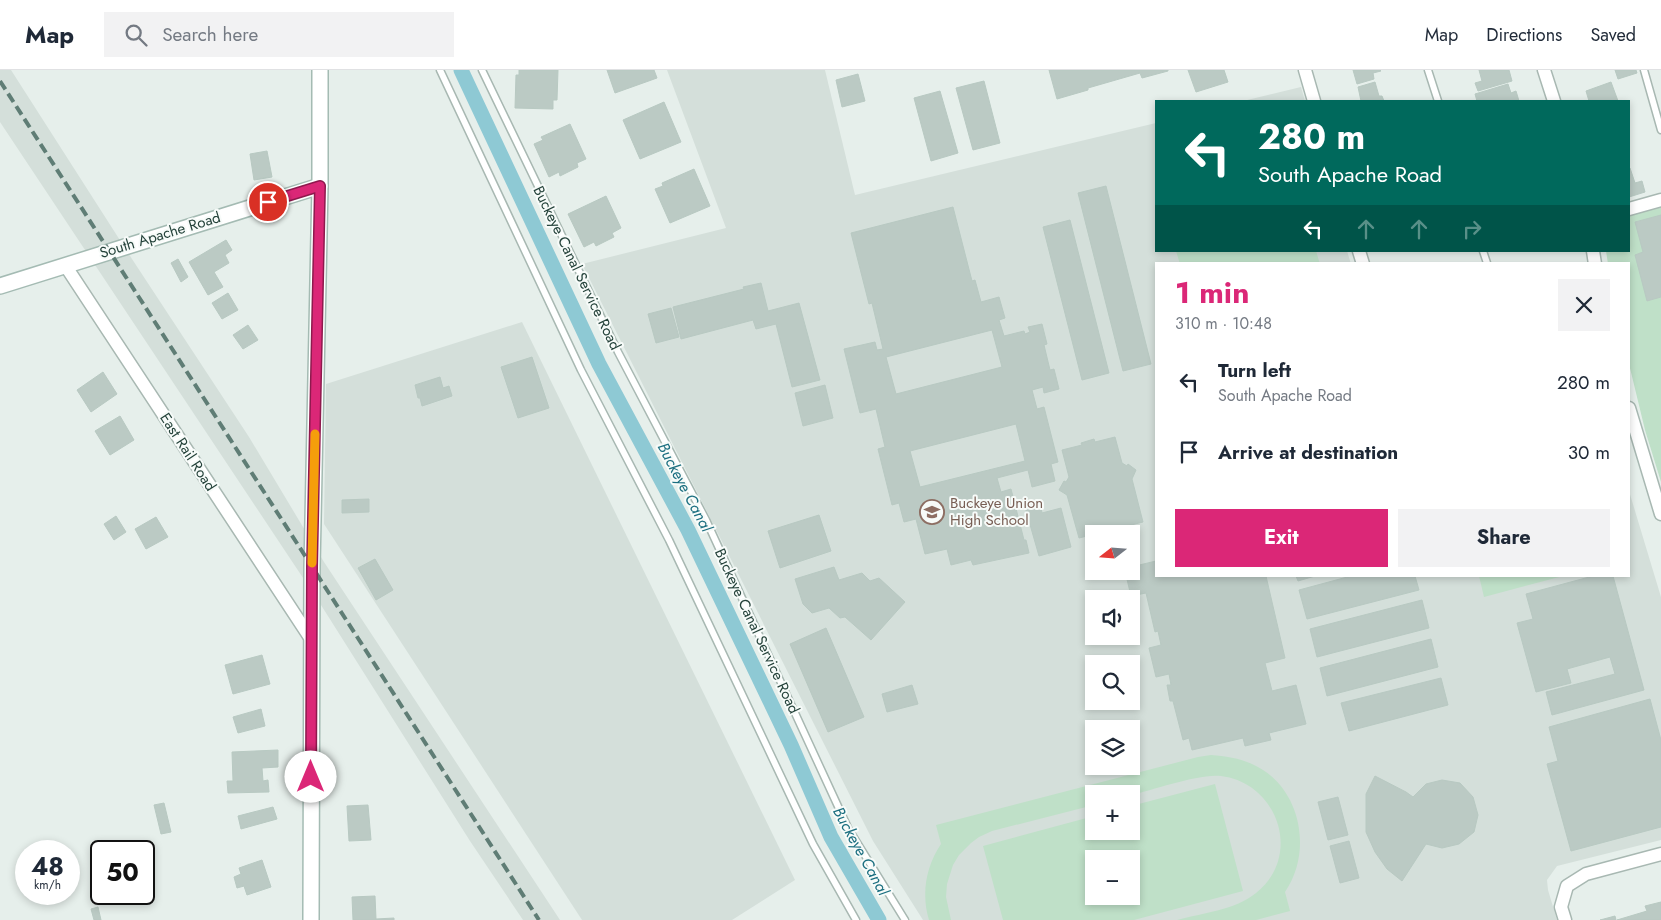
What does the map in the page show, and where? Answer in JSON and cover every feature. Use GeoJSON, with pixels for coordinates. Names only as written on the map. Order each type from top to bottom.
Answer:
{"type":"FeatureCollection","features":[{"type":"Feature","properties":{"kind":"main road"},"geometry":{"type":"LineString","coordinates":[[311,920],[311,639],[320,186],[320,70]]}},
{"type":"Feature","properties":{"kind":"main road","name":"South Apache Road"},"geometry":{"type":"LineString","coordinates":[[0,286],[320,186]]}},
{"type":"Feature","properties":{"kind":"street"},"geometry":{"type":"LineString","coordinates":[[1305,70],[1314,100]]}},
{"type":"Feature","properties":{"kind":"street"},"geometry":{"type":"LineString","coordinates":[[1544,70],[1554,100]]}},
{"type":"Feature","properties":{"kind":"street"},"geometry":{"type":"LineString","coordinates":[[1630,209],[1661,200]]}},
{"type":"Feature","properties":{"kind":"street","name":"East Rail Road"},"geometry":{"type":"LineString","coordinates":[[65,265],[311,639]]}},
{"type":"Feature","properties":{"kind":"street"},"geometry":{"type":"LineString","coordinates":[[1630,412],[1661,514]]}},
{"type":"Feature","properties":{"kind":"street"},"geometry":{"type":"LineString","coordinates":[[1565,920],[1561,907],[1567,886],[1586,874],[1661,854]]}},
{"type":"Feature","properties":{"kind":"lane"},"geometry":{"type":"LineString","coordinates":[[440,70],[582,370],[669,540],[813,844],[856,920]]}},
{"type":"Feature","properties":{"kind":"lane","name":"Buckeye Canal Service Road"},"geometry":{"type":"LineString","coordinates":[[482,70],[618,352],[706,520],[848,828],[905,920]]}},
{"type":"Feature","properties":{"kind":"lane"},"geometry":{"type":"LineString","coordinates":[[1428,70],[1438,100]]}},
{"type":"Feature","properties":{"kind":"lane"},"geometry":{"type":"LineString","coordinates":[[1644,70],[1661,130]]}},
{"type":"Feature","properties":{"kind":"shaded area"},"geometry":{"type":"Polygon","coordinates":[[[0,70],[11,70],[249,437],[324,562],[560,920],[523,920],[470,841],[321,605],[0,122],[0,70]]]}},
{"type":"Feature","properties":{"kind":"shaded area","name":"Buckeye Union High School"},"geometry":{"type":"Polygon","coordinates":[[[667,70],[825,70],[855,195],[1155,123],[1155,252],[1347,252],[1350,262],[1155,262],[1155,577],[1630,577],[1630,494],[1661,597],[1661,840],[1557,866],[1547,880],[1557,920],[923,920],[873,841],[582,264],[726,228],[667,70]]]}},
{"type":"Feature","properties":{"kind":"shaded area"},"geometry":{"type":"Polygon","coordinates":[[[1301,87],[1305,100],[1247,100],[1301,87]]]}},
{"type":"Feature","properties":{"kind":"shaded area"},"geometry":{"type":"Polygon","coordinates":[[[522,322],[795,880],[732,920],[582,920],[324,524],[326,384],[522,322]]]}},
{"type":"Feature","properties":{"kind":"green space"},"geometry":{"type":"Polygon","coordinates":[[[1661,206],[1661,482],[1645,430],[1630,368],[1630,262],[1608,262],[1606,252],[1630,252],[1630,214],[1661,206]]]}},
{"type":"Feature","properties":{"kind":"green space"},"geometry":{"type":"Polygon","coordinates":[[[1176,252],[1316,252],[1319,262],[1179,262],[1176,252]]]}},
{"type":"Feature","properties":{"kind":"green space"},"geometry":{"type":"Polygon","coordinates":[[[1479,577],[1559,577],[1484,597],[1479,577]]]}},
{"type":"Feature","properties":{"kind":"green space"},"geometry":{"type":"Polygon","coordinates":[[[1211,755],[1242,760],[1252,764],[1268,774],[1281,787],[1291,803],[1297,820],[1300,839],[1299,857],[1294,875],[1285,892],[1290,911],[1256,920],[1177,920],[1229,907],[1248,899],[1270,878],[1278,860],[1281,842],[1278,823],[1270,806],[1257,792],[1241,782],[1221,776],[1189,779],[1140,793],[1140,785],[1090,785],[1129,775],[1140,775],[1140,772],[1211,755]]]}},
{"type":"Feature","properties":{"kind":"green space"},"geometry":{"type":"Polygon","coordinates":[[[1215,784],[1243,891],[1134,920],[1003,920],[983,846],[1085,818],[1085,840],[1140,840],[1140,804],[1215,784]]]}},
{"type":"Feature","properties":{"kind":"green space"},"geometry":{"type":"Polygon","coordinates":[[[1085,786],[1085,807],[992,831],[971,843],[959,855],[953,865],[947,884],[946,897],[951,920],[929,920],[925,900],[926,880],[941,844],[936,825],[1085,786]]]}},
{"type":"Feature","properties":{"kind":"building"},"geometry":{"type":"Polygon","coordinates":[[[519,70],[558,70],[557,100],[553,100],[553,109],[515,108],[516,75],[519,75],[519,70]]]}},
{"type":"Feature","properties":{"kind":"building"},"geometry":{"type":"Polygon","coordinates":[[[607,70],[654,70],[657,78],[615,93],[607,70]]]}},
{"type":"Feature","properties":{"kind":"building"},"geometry":{"type":"Polygon","coordinates":[[[1049,70],[1168,71],[1142,78],[1140,73],[1057,99],[1049,70]]]}},
{"type":"Feature","properties":{"kind":"building"},"geometry":{"type":"Polygon","coordinates":[[[1188,70],[1224,70],[1228,82],[1196,92],[1188,70]]]}},
{"type":"Feature","properties":{"kind":"building"},"geometry":{"type":"Polygon","coordinates":[[[1353,70],[1381,71],[1373,73],[1374,79],[1357,84],[1353,70]]]}},
{"type":"Feature","properties":{"kind":"building"},"geometry":{"type":"Polygon","coordinates":[[[1479,70],[1509,70],[1512,81],[1478,91],[1475,83],[1482,81],[1479,70]]]}},
{"type":"Feature","properties":{"kind":"building"},"geometry":{"type":"Polygon","coordinates":[[[1615,70],[1636,70],[1637,73],[1618,79],[1615,70]]]}},
{"type":"Feature","properties":{"kind":"building"},"geometry":{"type":"Polygon","coordinates":[[[858,74],[865,101],[842,107],[836,80],[858,74]]]}},
{"type":"Feature","properties":{"kind":"building"},"geometry":{"type":"Polygon","coordinates":[[[984,81],[1000,143],[973,150],[956,88],[984,81]]]}},
{"type":"Feature","properties":{"kind":"building"},"geometry":{"type":"Polygon","coordinates":[[[1375,82],[1379,96],[1382,96],[1384,100],[1361,100],[1358,87],[1375,82]]]}},
{"type":"Feature","properties":{"kind":"building"},"geometry":{"type":"Polygon","coordinates":[[[1611,82],[1618,100],[1589,100],[1586,91],[1611,82]]]}},
{"type":"Feature","properties":{"kind":"building"},"geometry":{"type":"Polygon","coordinates":[[[1508,84],[1511,93],[1516,91],[1519,100],[1477,100],[1475,94],[1508,84]]]}},
{"type":"Feature","properties":{"kind":"building"},"geometry":{"type":"Polygon","coordinates":[[[940,91],[958,153],[931,161],[914,98],[940,91]]]}},
{"type":"Feature","properties":{"kind":"building"},"geometry":{"type":"Polygon","coordinates":[[[664,102],[681,142],[640,159],[623,120],[664,102]]]}},
{"type":"Feature","properties":{"kind":"building"},"geometry":{"type":"Polygon","coordinates":[[[570,124],[586,159],[577,163],[578,167],[560,176],[559,172],[549,177],[534,144],[543,140],[541,137],[570,124]]]}},
{"type":"Feature","properties":{"kind":"building"},"geometry":{"type":"Polygon","coordinates":[[[267,151],[272,177],[254,180],[250,154],[267,151]]]}},
{"type":"Feature","properties":{"kind":"building"},"geometry":{"type":"Polygon","coordinates":[[[1630,168],[1635,183],[1642,181],[1645,192],[1630,197],[1630,168]]]}},
{"type":"Feature","properties":{"kind":"building"},"geometry":{"type":"Polygon","coordinates":[[[694,169],[710,206],[670,223],[655,189],[663,186],[662,183],[694,169]]]}},
{"type":"Feature","properties":{"kind":"building"},"geometry":{"type":"Polygon","coordinates":[[[1106,186],[1151,364],[1123,371],[1078,193],[1106,186]]]}},
{"type":"Feature","properties":{"kind":"building"},"geometry":{"type":"Polygon","coordinates":[[[606,196],[621,228],[612,233],[614,237],[596,246],[594,242],[584,247],[568,214],[606,196]]]}},
{"type":"Feature","properties":{"kind":"building"},"geometry":{"type":"Polygon","coordinates":[[[953,207],[972,281],[975,280],[981,302],[999,297],[1005,318],[999,320],[1004,336],[1024,331],[1025,334],[1030,332],[1028,327],[1042,324],[1047,344],[1044,345],[1050,370],[1054,369],[1059,389],[1044,393],[1043,387],[1032,390],[1037,409],[1044,407],[1058,462],[1051,464],[1055,481],[1032,487],[1028,470],[997,478],[1001,492],[1011,489],[1029,553],[973,565],[971,560],[951,565],[947,549],[925,554],[916,519],[904,522],[899,503],[892,505],[878,449],[885,447],[876,409],[860,413],[844,349],[875,342],[877,350],[883,349],[872,303],[869,304],[851,233],[953,207]],[[992,330],[886,357],[896,394],[1002,367],[992,330]],[[1016,424],[910,451],[920,487],[1025,461],[1016,424]]]}},
{"type":"Feature","properties":{"kind":"building"},"geometry":{"type":"Polygon","coordinates":[[[1661,215],[1661,297],[1647,301],[1635,255],[1643,252],[1635,222],[1661,215]]]}},
{"type":"Feature","properties":{"kind":"building"},"geometry":{"type":"Polygon","coordinates":[[[1070,220],[1109,373],[1082,380],[1043,227],[1070,220]]]}},
{"type":"Feature","properties":{"kind":"building"},"geometry":{"type":"Polygon","coordinates":[[[226,240],[232,250],[225,255],[229,263],[214,272],[223,287],[208,295],[189,262],[226,240]]]}},
{"type":"Feature","properties":{"kind":"building"},"geometry":{"type":"Polygon","coordinates":[[[178,259],[188,277],[181,282],[171,263],[178,259]]]}},
{"type":"Feature","properties":{"kind":"building"},"geometry":{"type":"Polygon","coordinates":[[[761,283],[768,311],[799,303],[820,380],[792,387],[776,324],[756,329],[753,320],[681,339],[673,307],[761,283]]]}},
{"type":"Feature","properties":{"kind":"building"},"geometry":{"type":"Polygon","coordinates":[[[228,293],[238,310],[222,319],[212,303],[228,293]]]}},
{"type":"Feature","properties":{"kind":"building"},"geometry":{"type":"Polygon","coordinates":[[[671,308],[679,337],[656,343],[648,314],[671,308]]]}},
{"type":"Feature","properties":{"kind":"building"},"geometry":{"type":"Polygon","coordinates":[[[248,325],[258,340],[243,349],[233,335],[248,325]]]}},
{"type":"Feature","properties":{"kind":"building"},"geometry":{"type":"Polygon","coordinates":[[[532,357],[549,408],[518,418],[501,367],[532,357]]]}},
{"type":"Feature","properties":{"kind":"building"},"geometry":{"type":"Polygon","coordinates":[[[103,372],[117,394],[91,412],[77,390],[103,372]]]}},
{"type":"Feature","properties":{"kind":"building"},"geometry":{"type":"Polygon","coordinates":[[[440,377],[443,388],[449,386],[452,396],[422,406],[415,385],[440,377]]]}},
{"type":"Feature","properties":{"kind":"building"},"geometry":{"type":"Polygon","coordinates":[[[825,385],[833,418],[803,426],[795,393],[825,385]]]}},
{"type":"Feature","properties":{"kind":"building"},"geometry":{"type":"Polygon","coordinates":[[[120,416],[134,440],[110,455],[95,431],[120,416]]]}},
{"type":"Feature","properties":{"kind":"building"},"geometry":{"type":"Polygon","coordinates":[[[1115,437],[1122,463],[1127,466],[1128,464],[1136,470],[1132,479],[1143,522],[1131,525],[1085,525],[1085,536],[1079,538],[1067,495],[1059,490],[1064,481],[1066,482],[1069,477],[1062,450],[1082,445],[1081,443],[1094,439],[1095,442],[1115,437]]]}},
{"type":"Feature","properties":{"kind":"building"},"geometry":{"type":"Polygon","coordinates":[[[369,499],[369,512],[342,513],[342,500],[369,499]]]}},
{"type":"Feature","properties":{"kind":"building"},"geometry":{"type":"Polygon","coordinates":[[[1040,503],[1042,513],[1061,508],[1071,547],[1039,556],[1025,507],[1040,503]]]}},
{"type":"Feature","properties":{"kind":"building"},"geometry":{"type":"Polygon","coordinates":[[[819,515],[831,551],[780,568],[768,531],[819,515]]]}},
{"type":"Feature","properties":{"kind":"building"},"geometry":{"type":"Polygon","coordinates":[[[116,516],[126,532],[114,540],[104,524],[116,516]]]}},
{"type":"Feature","properties":{"kind":"building"},"geometry":{"type":"Polygon","coordinates":[[[156,517],[168,537],[146,549],[135,529],[156,517]]]}},
{"type":"Feature","properties":{"kind":"building"},"geometry":{"type":"Polygon","coordinates":[[[375,559],[393,590],[376,600],[358,568],[375,559]]]}},
{"type":"Feature","properties":{"kind":"building"},"geometry":{"type":"Polygon","coordinates":[[[1155,561],[1155,577],[1266,577],[1285,658],[1265,663],[1272,691],[1296,685],[1306,724],[1269,733],[1271,740],[1245,746],[1243,738],[1192,750],[1189,738],[1183,740],[1173,701],[1170,701],[1167,685],[1171,685],[1169,674],[1156,677],[1149,648],[1161,645],[1158,631],[1155,632],[1146,593],[1140,594],[1140,590],[1130,590],[1127,580],[1140,580],[1140,565],[1155,561]]]}},
{"type":"Feature","properties":{"kind":"building"},"geometry":{"type":"Polygon","coordinates":[[[834,567],[839,580],[862,573],[870,581],[879,578],[905,602],[871,640],[845,617],[840,618],[829,608],[812,613],[803,604],[795,579],[834,567]]]}},
{"type":"Feature","properties":{"kind":"building"},"geometry":{"type":"Polygon","coordinates":[[[1296,577],[1312,577],[1298,581],[1296,577]]]}},
{"type":"Feature","properties":{"kind":"building"},"geometry":{"type":"Polygon","coordinates":[[[1347,577],[1415,577],[1419,590],[1307,619],[1299,590],[1347,577]]]}},
{"type":"Feature","properties":{"kind":"building"},"geometry":{"type":"Polygon","coordinates":[[[1589,577],[1613,577],[1644,690],[1552,715],[1546,692],[1615,674],[1610,657],[1567,669],[1571,683],[1536,692],[1517,623],[1533,619],[1526,594],[1589,577]]]}},
{"type":"Feature","properties":{"kind":"building"},"geometry":{"type":"Polygon","coordinates":[[[1422,600],[1429,628],[1317,657],[1310,629],[1422,600]]]}},
{"type":"Feature","properties":{"kind":"building"},"geometry":{"type":"Polygon","coordinates":[[[826,628],[864,717],[828,732],[790,644],[826,628]]]}},
{"type":"Feature","properties":{"kind":"building"},"geometry":{"type":"Polygon","coordinates":[[[1431,639],[1438,667],[1327,696],[1320,668],[1431,639]]]}},
{"type":"Feature","properties":{"kind":"building"},"geometry":{"type":"Polygon","coordinates":[[[262,655],[270,684],[233,694],[225,665],[262,655]]]}},
{"type":"Feature","properties":{"kind":"building"},"geometry":{"type":"Polygon","coordinates":[[[1441,678],[1448,705],[1349,731],[1341,703],[1441,678]]]}},
{"type":"Feature","properties":{"kind":"building"},"geometry":{"type":"Polygon","coordinates":[[[912,685],[918,704],[887,712],[882,694],[912,685]]]}},
{"type":"Feature","properties":{"kind":"building"},"geometry":{"type":"Polygon","coordinates":[[[1650,699],[1661,740],[1661,827],[1571,851],[1547,764],[1558,761],[1549,727],[1650,699]]]}},
{"type":"Feature","properties":{"kind":"building"},"geometry":{"type":"Polygon","coordinates":[[[261,709],[265,726],[238,733],[233,717],[261,709]]]}},
{"type":"Feature","properties":{"kind":"building"},"geometry":{"type":"Polygon","coordinates":[[[278,750],[278,767],[262,768],[263,781],[268,780],[269,792],[228,793],[227,781],[233,781],[232,752],[278,750]]]}},
{"type":"Feature","properties":{"kind":"building"},"geometry":{"type":"Polygon","coordinates":[[[1375,776],[1413,797],[1426,784],[1442,780],[1460,783],[1473,797],[1478,815],[1474,832],[1459,844],[1442,848],[1426,844],[1402,881],[1387,869],[1375,852],[1366,832],[1366,794],[1375,776]]]}},
{"type":"Feature","properties":{"kind":"building"},"geometry":{"type":"Polygon","coordinates":[[[1338,797],[1348,835],[1328,840],[1318,802],[1338,797]]]}},
{"type":"Feature","properties":{"kind":"building"},"geometry":{"type":"Polygon","coordinates":[[[164,803],[171,832],[161,834],[154,805],[164,803]]]}},
{"type":"Feature","properties":{"kind":"building"},"geometry":{"type":"Polygon","coordinates":[[[368,805],[371,840],[349,841],[347,806],[368,805]]]}},
{"type":"Feature","properties":{"kind":"building"},"geometry":{"type":"Polygon","coordinates":[[[273,807],[277,819],[241,829],[238,816],[273,807]]]}},
{"type":"Feature","properties":{"kind":"building"},"geometry":{"type":"Polygon","coordinates":[[[1349,841],[1359,878],[1340,883],[1330,846],[1349,841]]]}},
{"type":"Feature","properties":{"kind":"building"},"geometry":{"type":"Polygon","coordinates":[[[262,860],[271,887],[247,895],[244,886],[237,888],[234,877],[241,874],[239,868],[262,860]]]}},
{"type":"Feature","properties":{"kind":"building"},"geometry":{"type":"Polygon","coordinates":[[[375,896],[376,919],[394,918],[394,920],[353,920],[352,897],[375,896]]]}},
{"type":"Feature","properties":{"kind":"building"},"geometry":{"type":"Polygon","coordinates":[[[1661,902],[1661,920],[1617,920],[1647,911],[1645,906],[1661,902]]]}},
{"type":"Feature","properties":{"kind":"building"},"geometry":{"type":"Polygon","coordinates":[[[98,907],[101,920],[94,920],[91,909],[98,907]]]}},
{"type":"Feature","properties":{"kind":"building"},"geometry":{"type":"Polygon","coordinates":[[[1615,916],[1616,920],[1600,920],[1615,916]]]}},
{"type":"Feature","properties":{"kind":"waterway","name":"Buckeye Canal"},"geometry":{"type":"LineString","coordinates":[[461,70],[599,364],[688,530],[791,745],[831,837],[879,920]]}},
{"type":"Feature","properties":{"kind":"railway"},"geometry":{"type":"LineString","coordinates":[[0,81],[539,920]]}},
{"type":"Feature","properties":{"kind":"slow traffic"},"geometry":{"type":"LineString","coordinates":[[312,563],[315,434]]}},
{"type":"Feature","properties":{"kind":"place","name":"Buckeye Union High School"},"geometry":{"type":"Point","coordinates":[932,512]}},
{"type":"Feature","properties":{"kind":"route"},"geometry":{"type":"LineString","coordinates":[[268,202],[320,186],[312,567],[311,777]]}}]}
